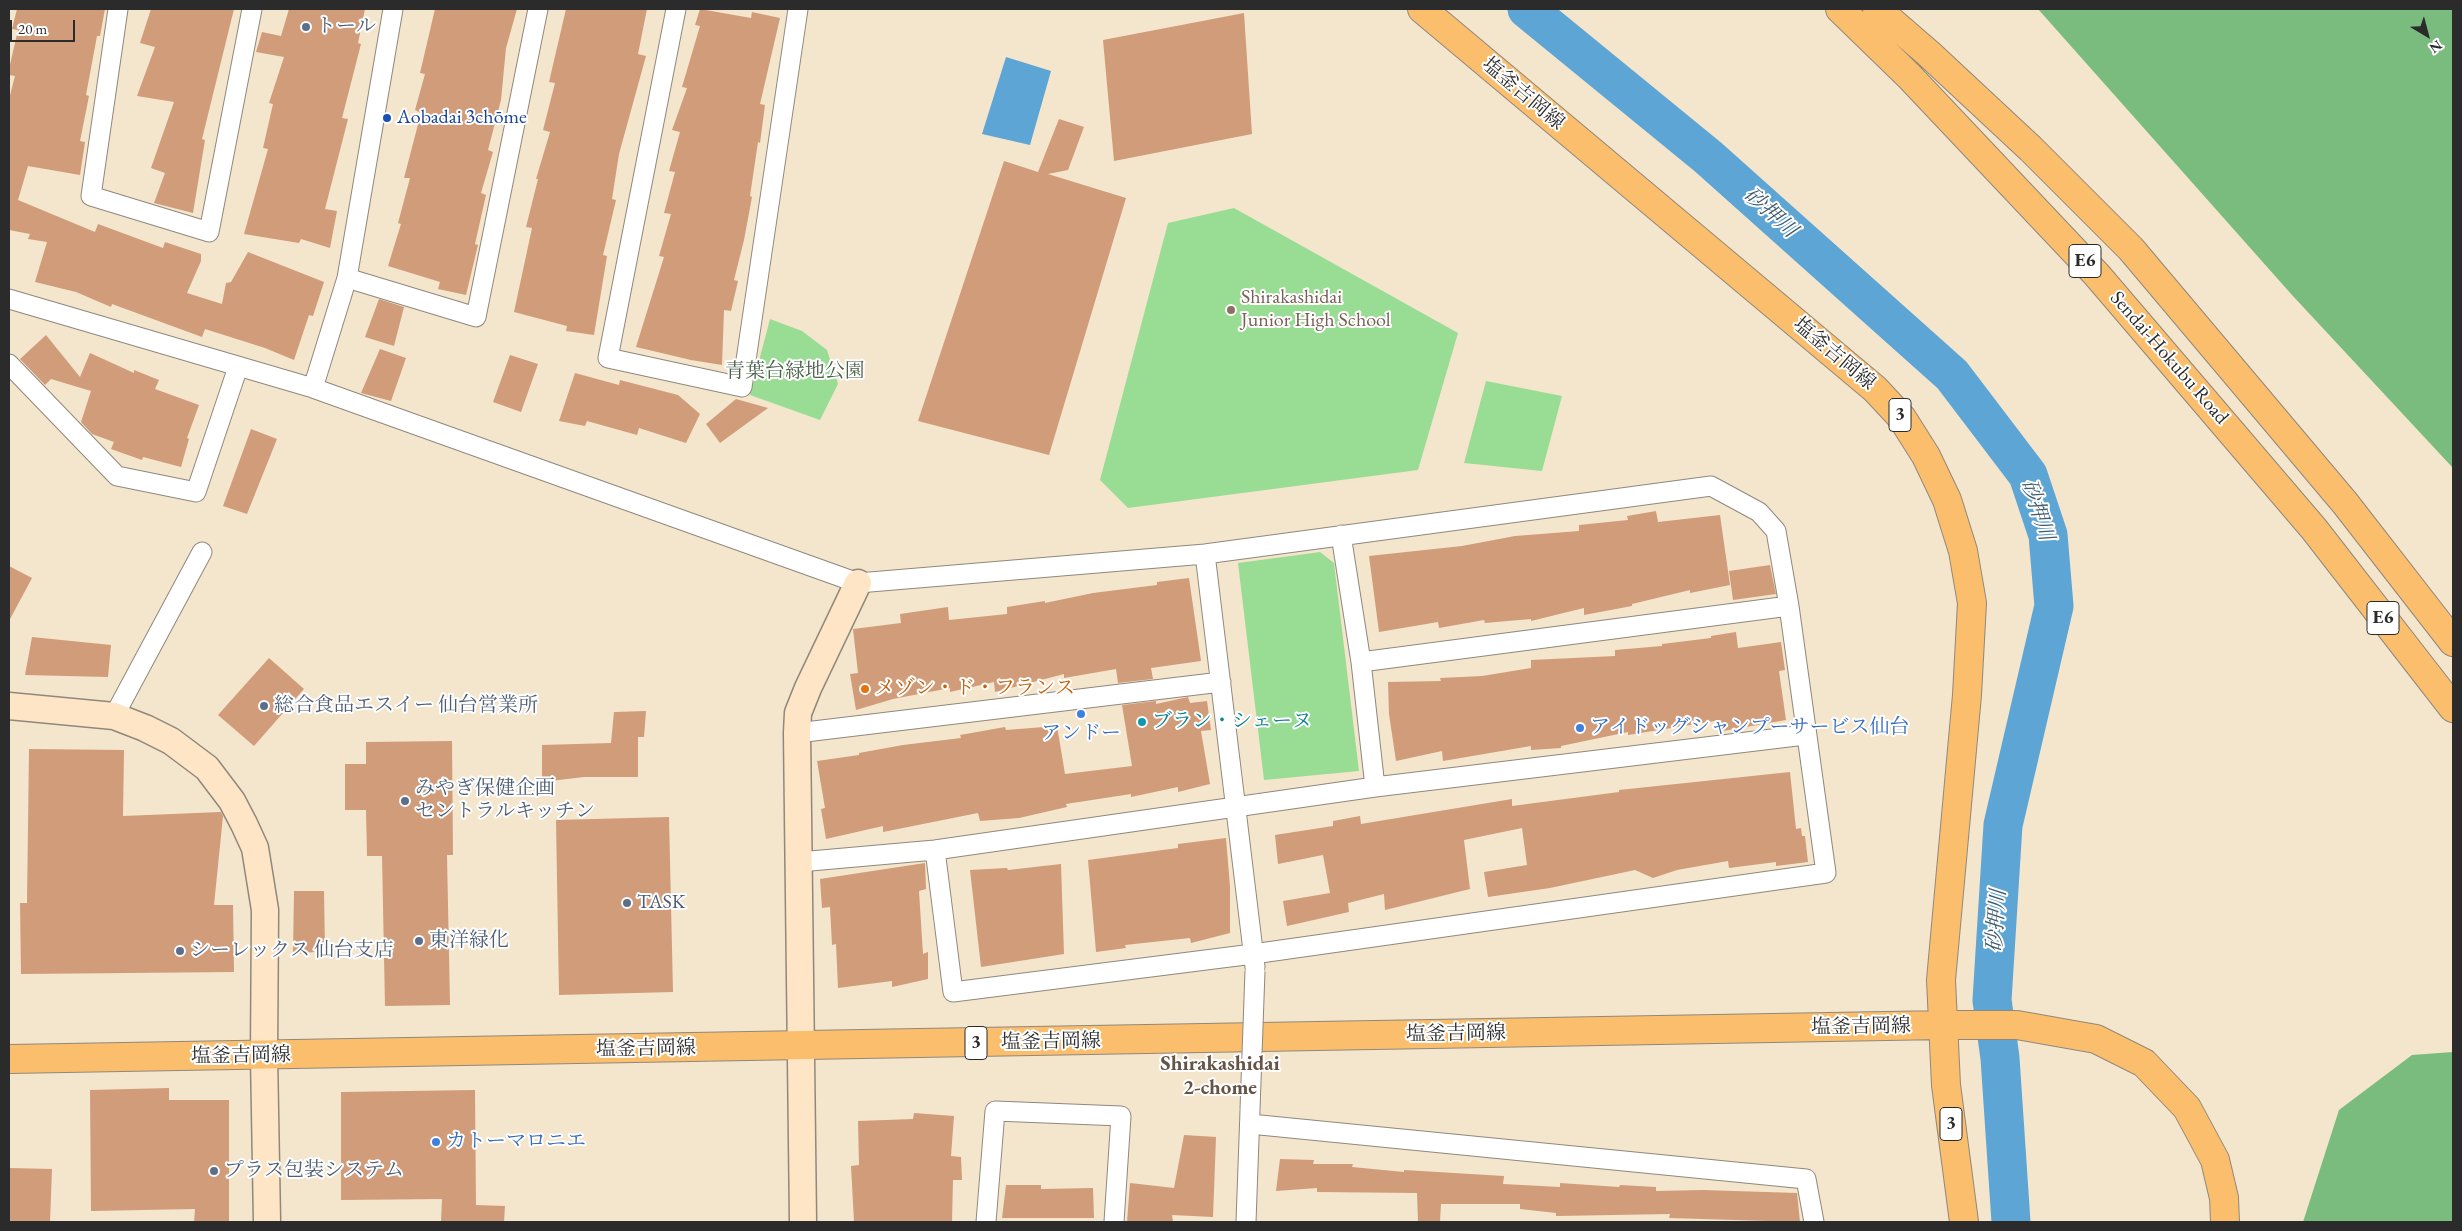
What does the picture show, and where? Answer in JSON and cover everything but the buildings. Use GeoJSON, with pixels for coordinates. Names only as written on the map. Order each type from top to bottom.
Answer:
{"type":"FeatureCollection","features":[{"type":"Feature","properties":{"kind":"main road","name":"塩釜吉岡線"},"geometry":{"type":"LineString","coordinates":[[1422,9],[1875,389],[1902,418],[1926,456],[1947,500],[1964,551],[1972,603],[1967,695],[1942,980],[1946,1085],[1964,1222]]}},
{"type":"Feature","properties":{"kind":"main road","name":"Sendai-Hokubu Road"},"geometry":{"type":"LineString","coordinates":[[1840,9],[1909,76],[2104,282],[2314,528],[2453,708]]}},
{"type":"Feature","properties":{"kind":"main road","name":"Sendai-Hokubu Road"},"geometry":{"type":"LineString","coordinates":[[1877,9],[1928,53],[2031,150],[2131,249],[2339,496],[2453,642]]}},
{"type":"Feature","properties":{"kind":"main road"},"geometry":{"type":"LineString","coordinates":[[1943,1026],[2017,1025],[2096,1039],[2144,1063],[2186,1108],[2215,1160],[2224,1198],[2225,1222]]}},
{"type":"Feature","properties":{"kind":"main road","name":"塩釜吉岡線"},"geometry":{"type":"LineString","coordinates":[[9,1059],[1943,1026]]}},
{"type":"Feature","properties":{"kind":"street"},"geometry":{"type":"LineString","coordinates":[[118,9],[91,196],[209,232],[252,9]]}},
{"type":"Feature","properties":{"kind":"street"},"geometry":{"type":"LineString","coordinates":[[313,388],[347,278],[393,9]]}},
{"type":"Feature","properties":{"kind":"street"},"geometry":{"type":"LineString","coordinates":[[347,278],[476,317],[538,9]]}},
{"type":"Feature","properties":{"kind":"street"},"geometry":{"type":"LineString","coordinates":[[676,9],[608,358],[742,387],[798,9]]}},
{"type":"Feature","properties":{"kind":"street"},"geometry":{"type":"LineString","coordinates":[[9,299],[313,388],[858,583],[1205,554],[1711,486],[1759,512],[1776,531],[1789,606],[1805,734],[1826,873],[1254,963],[953,992],[935,850]]}},
{"type":"Feature","properties":{"kind":"street"},"geometry":{"type":"LineString","coordinates":[[9,364],[117,476],[196,492],[238,367]]}},
{"type":"Feature","properties":{"kind":"street"},"geometry":{"type":"LineString","coordinates":[[1341,535],[1361,662],[1375,787]]}},
{"type":"Feature","properties":{"kind":"street"},"geometry":{"type":"LineString","coordinates":[[114,716],[202,552]]}},
{"type":"Feature","properties":{"kind":"street"},"geometry":{"type":"LineString","coordinates":[[1205,554],[1254,963],[1246,1222]]}},
{"type":"Feature","properties":{"kind":"street"},"geometry":{"type":"LineString","coordinates":[[804,1222],[798,713],[858,583]]}},
{"type":"Feature","properties":{"kind":"street"},"geometry":{"type":"LineString","coordinates":[[1361,662],[1789,606]]}},
{"type":"Feature","properties":{"kind":"street"},"geometry":{"type":"LineString","coordinates":[[797,733],[1221,682]]}},
{"type":"Feature","properties":{"kind":"street"},"geometry":{"type":"LineString","coordinates":[[9,706],[114,716],[171,741],[207,768],[232,801],[244,824],[254,848],[265,910],[264,1056],[267,1222]]}},
{"type":"Feature","properties":{"kind":"street"},"geometry":{"type":"LineString","coordinates":[[799,862],[935,850],[1375,787],[1805,734]]}},
{"type":"Feature","properties":{"kind":"street"},"geometry":{"type":"LineString","coordinates":[[986,1222],[994,1111],[1121,1116],[1114,1222]]}},
{"type":"Feature","properties":{"kind":"street"},"geometry":{"type":"LineString","coordinates":[[1250,1117],[1806,1179],[1814,1222]]}},
{"type":"Feature","properties":{"kind":"green space"},"geometry":{"type":"Polygon","coordinates":[[[2038,9],[2453,9],[2453,468],[2292,295],[2038,9]]]}},
{"type":"Feature","properties":{"kind":"green space"},"geometry":{"type":"Polygon","coordinates":[[[1234,208],[1458,333],[1418,470],[1128,508],[1100,480],[1168,223],[1234,208]]]}},
{"type":"Feature","properties":{"kind":"green space","name":"青葉台緑地公園"},"geometry":{"type":"Polygon","coordinates":[[[770,319],[802,331],[827,350],[838,384],[820,420],[750,395],[770,319]]]}},
{"type":"Feature","properties":{"kind":"green space"},"geometry":{"type":"Polygon","coordinates":[[[1486,381],[1562,396],[1542,471],[1464,463],[1486,381]]]}},
{"type":"Feature","properties":{"kind":"green space"},"geometry":{"type":"Polygon","coordinates":[[[1320,552],[1334,563],[1359,771],[1264,780],[1238,563],[1320,552]]]}},
{"type":"Feature","properties":{"kind":"green space"},"geometry":{"type":"Polygon","coordinates":[[[2453,1052],[2453,1222],[2303,1222],[2339,1110],[2412,1055],[2453,1052]]]}},
{"type":"Feature","properties":{"kind":"water"},"geometry":{"type":"Polygon","coordinates":[[[1006,57],[1051,71],[1030,145],[982,134],[1006,57]]]}},
{"type":"Feature","properties":{"kind":"waterway","name":"砂押川"},"geometry":{"type":"LineString","coordinates":[[1527,9],[1708,157],[1952,375],[2028,475],[2048,535],[2054,606],[2003,825],[1992,1000],[2000,1058],[2011,1222]]}},
{"type":"Feature","properties":{"kind":"place","name":"トール"},"geometry":{"type":"Point","coordinates":[306,27]}},
{"type":"Feature","properties":{"kind":"place","name":"Aobadai 3chōme"},"geometry":{"type":"Point","coordinates":[387,118]}},
{"type":"Feature","properties":{"kind":"place","name":"Shirakashidai Junior High School"},"geometry":{"type":"Point","coordinates":[1231,310]}},
{"type":"Feature","properties":{"kind":"place","name":"メゾン・ド・フランス"},"geometry":{"type":"Point","coordinates":[865,689]}},
{"type":"Feature","properties":{"kind":"place","name":"総合食品エスイー 仙台営業所"},"geometry":{"type":"Point","coordinates":[264,706]}},
{"type":"Feature","properties":{"kind":"place","name":"アンドー"},"geometry":{"type":"Point","coordinates":[1081,714]}},
{"type":"Feature","properties":{"kind":"place","name":"ブラン・シェーヌ"},"geometry":{"type":"Point","coordinates":[1142,722]}},
{"type":"Feature","properties":{"kind":"place","name":"アイドッグシャンプーサービス仙台"},"geometry":{"type":"Point","coordinates":[1580,728]}},
{"type":"Feature","properties":{"kind":"place","name":"みやぎ保健企画 セントラルキッチン"},"geometry":{"type":"Point","coordinates":[405,801]}},
{"type":"Feature","properties":{"kind":"place","name":"TASK"},"geometry":{"type":"Point","coordinates":[627,903]}},
{"type":"Feature","properties":{"kind":"place","name":"東洋緑化"},"geometry":{"type":"Point","coordinates":[419,941]}},
{"type":"Feature","properties":{"kind":"place","name":"シーレックス 仙台支店"},"geometry":{"type":"Point","coordinates":[180,951]}},
{"type":"Feature","properties":{"kind":"place","name":"カトーマロニエ"},"geometry":{"type":"Point","coordinates":[436,1142]}},
{"type":"Feature","properties":{"kind":"place","name":"プラス包装システム"},"geometry":{"type":"Point","coordinates":[214,1171]}},
{"type":"Feature","properties":{"kind":"district","name":"Shirakashidai 2-chome"},"geometry":{"type":"Point","coordinates":[1220,1076]}}]}
